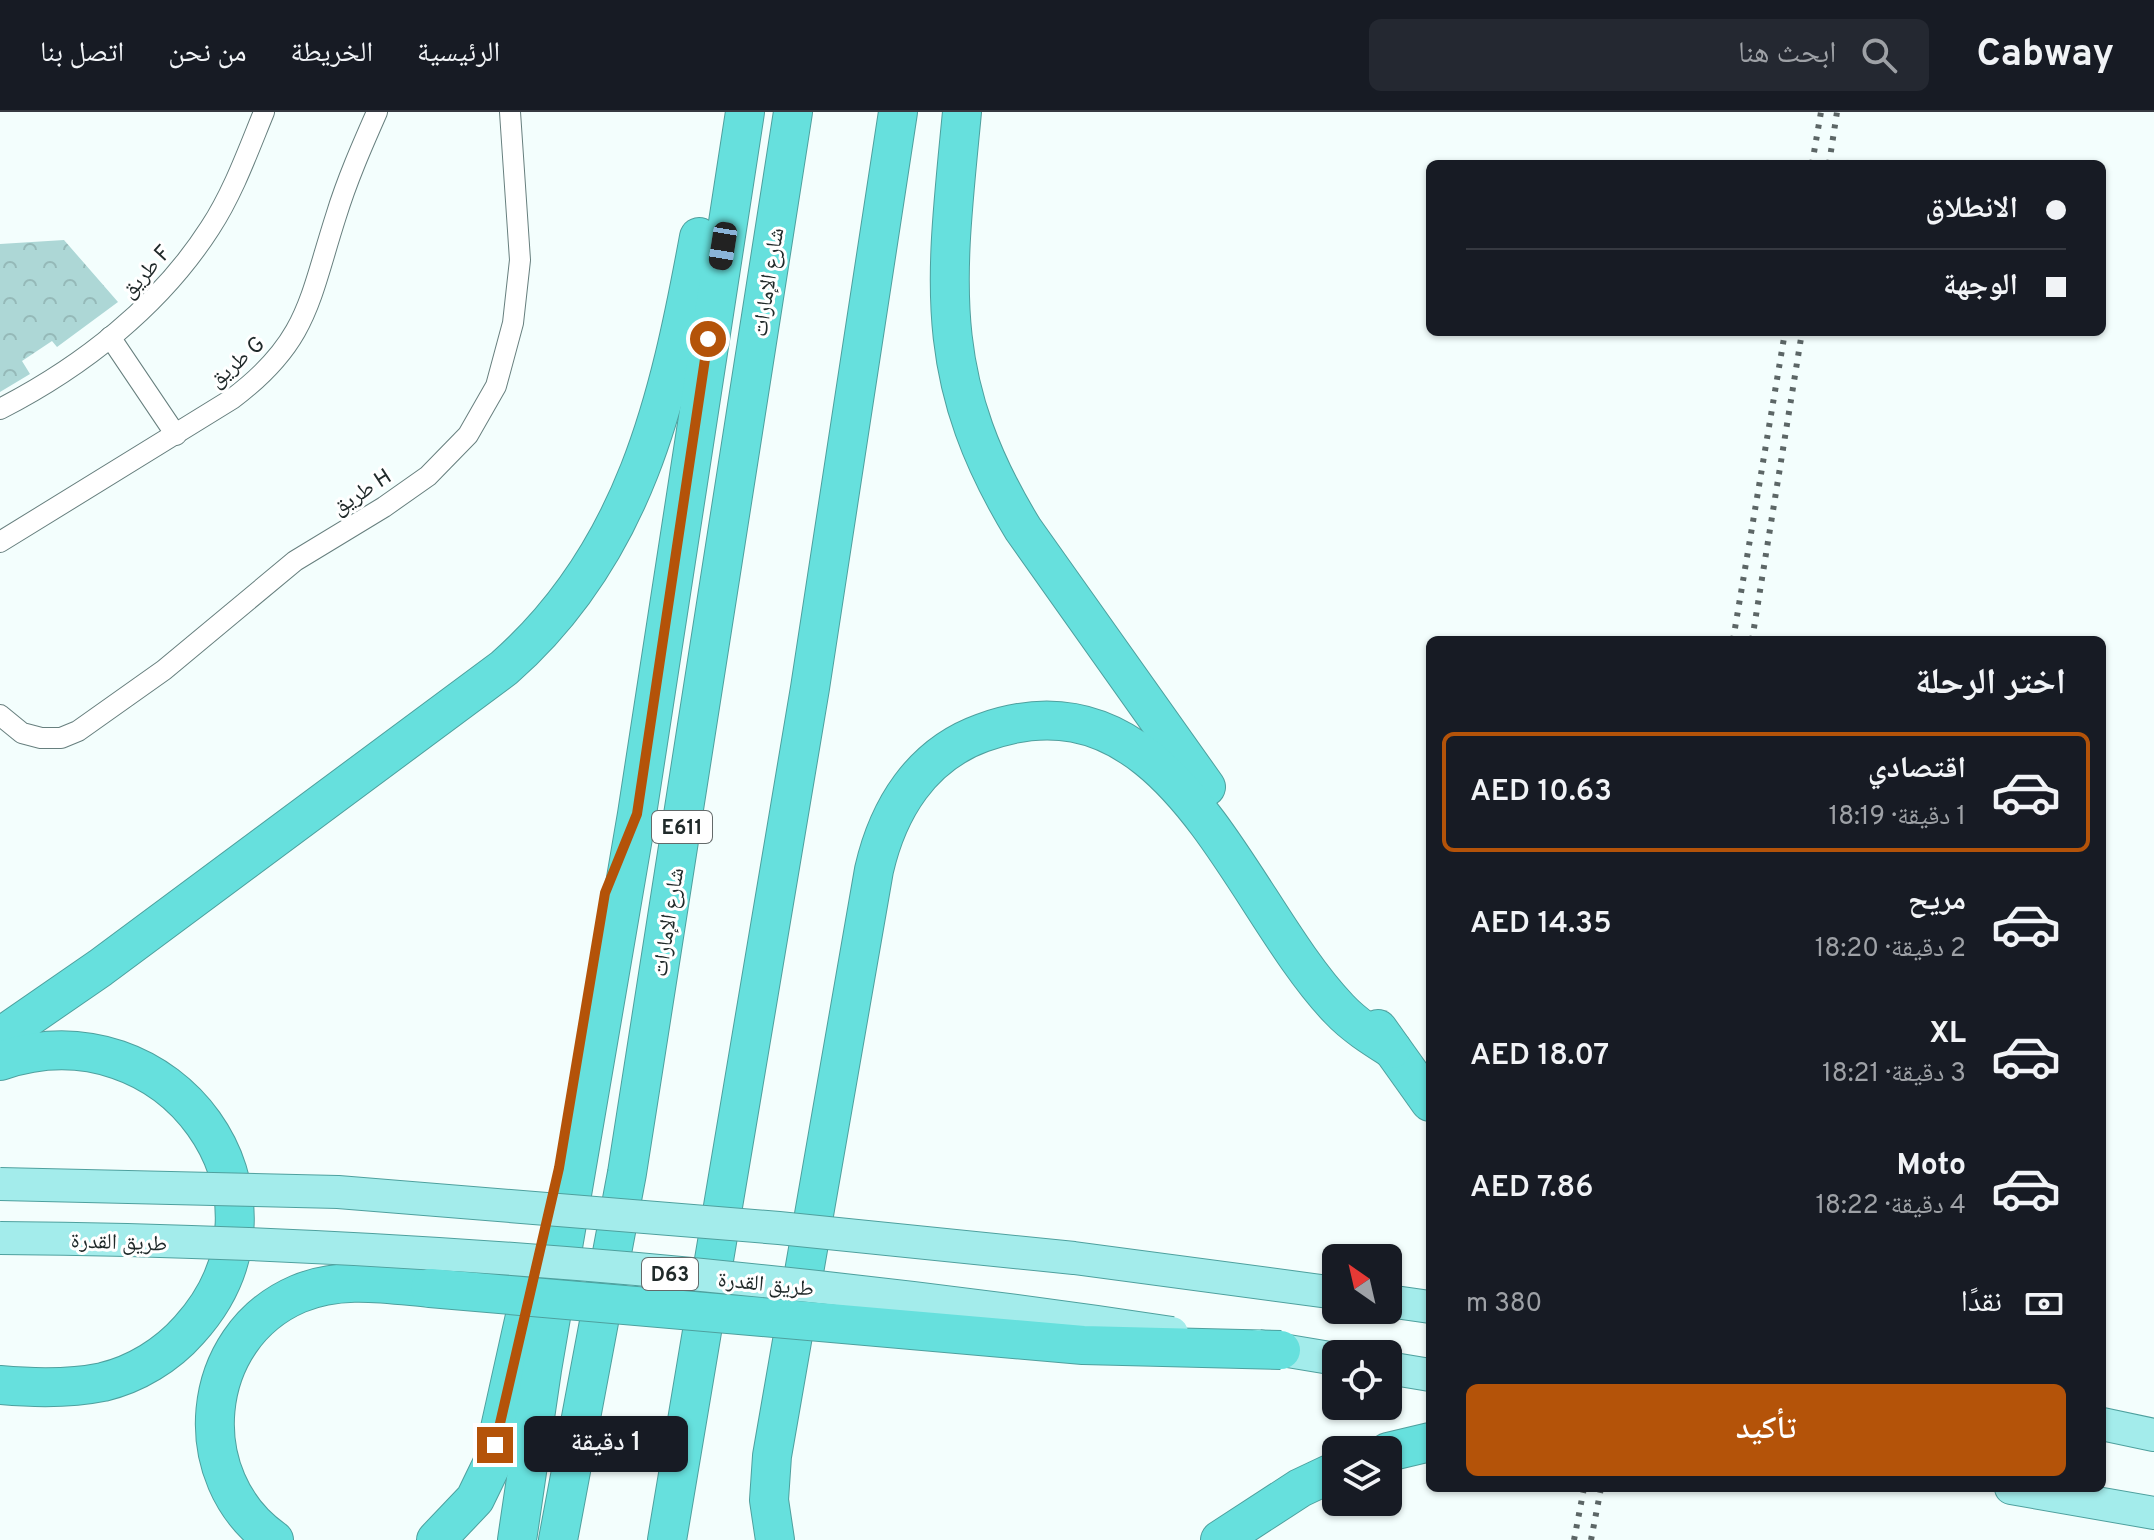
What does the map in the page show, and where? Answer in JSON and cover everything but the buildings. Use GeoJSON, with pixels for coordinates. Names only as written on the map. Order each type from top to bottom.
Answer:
{"type":"FeatureCollection","features":[{"type":"Feature","properties":{"kind":"highway"},"geometry":{"type":"LineString","coordinates":[[0,1037],[100,968],[504,668],[550,625],[607,543],[652,441],[684,316],[722,112]]}},
{"type":"Feature","properties":{"kind":"highway"},"geometry":{"type":"LineString","coordinates":[[517,1540],[542,1370],[637,814],[745,112]]}},
{"type":"Feature","properties":{"kind":"highway","name":"شارع الإمارات"},"geometry":{"type":"LineString","coordinates":[[558,1540],[627,1173],[793,112]]}},
{"type":"Feature","properties":{"kind":"highway"},"geometry":{"type":"LineString","coordinates":[[667,1540],[810,688],[898,112]]}},
{"type":"Feature","properties":{"kind":"highway"},"geometry":{"type":"LineString","coordinates":[[962,112],[947,265],[948,305],[959,383],[985,459],[1023,529],[1426,1096]]}},
{"type":"Feature","properties":{"kind":"highway"},"geometry":{"type":"LineString","coordinates":[[775,1540],[769,1500],[772,1456],[874,870],[891,815],[924,769],[946,751],[998,727],[1053,721],[1081,725],[1133,746],[1176,783],[1332,1002],[1365,1032],[1392,1049]]}},
{"type":"Feature","properties":{"kind":"highway"},"geometry":{"type":"LineString","coordinates":[[436,1540],[470,1507],[492,1464],[559,1168],[605,893],[637,814]]}},
{"type":"Feature","properties":{"kind":"highway"},"geometry":{"type":"LineString","coordinates":[[0,1061],[37,1051],[78,1049],[118,1058],[155,1075],[187,1102],[213,1137],[229,1178],[233,1222],[229,1254],[218,1286],[195,1323],[163,1354],[104,1382],[45,1388],[0,1385]]}},
{"type":"Feature","properties":{"kind":"highway"},"geometry":{"type":"LineString","coordinates":[[0,1074],[48,1064],[87,1066],[127,1078],[145,1089],[176,1116],[188,1132],[206,1170],[214,1210],[210,1251],[196,1290],[157,1338],[123,1359],[83,1371],[0,1370]]}},
{"type":"Feature","properties":{"kind":"highway"},"geometry":{"type":"LineString","coordinates":[[274,1540],[242,1511],[217,1458],[215,1401],[227,1363],[262,1317],[313,1288],[351,1282],[1083,1345],[1281,1350]]}},
{"type":"Feature","properties":{"kind":"highway"},"geometry":{"type":"LineString","coordinates":[[1402,1449],[1426,1443]]}},
{"type":"Feature","properties":{"kind":"highway"},"geometry":{"type":"LineString","coordinates":[[1220,1540],[1300,1488],[1322,1478]]}},
{"type":"Feature","properties":{"kind":"main road"},"geometry":{"type":"LineString","coordinates":[[0,1184],[338,1192],[779,1228],[1074,1258],[1322,1291]]}},
{"type":"Feature","properties":{"kind":"main road","name":"طريق القدرة"},"geometry":{"type":"LineString","coordinates":[[0,1238],[382,1252],[655,1272],[983,1307],[1322,1357]]}},
{"type":"Feature","properties":{"kind":"main road"},"geometry":{"type":"LineString","coordinates":[[1402,1303],[1426,1306]]}},
{"type":"Feature","properties":{"kind":"main road"},"geometry":{"type":"LineString","coordinates":[[1402,1370],[1426,1374]]}},
{"type":"Feature","properties":{"kind":"main road"},"geometry":{"type":"LineString","coordinates":[[2106,1425],[2154,1435]]}},
{"type":"Feature","properties":{"kind":"main road"},"geometry":{"type":"LineString","coordinates":[[2034,1492],[2154,1513]]}},
{"type":"Feature","properties":{"kind":"street","name":"طريق F"},"geometry":{"type":"LineString","coordinates":[[0,409],[138,316],[181,270],[212,226],[264,112]]}},
{"type":"Feature","properties":{"kind":"street","name":"طريق G"},"geometry":{"type":"LineString","coordinates":[[0,542],[176,435],[259,378],[283,354],[302,324],[315,293],[346,184],[377,112]]}},
{"type":"Feature","properties":{"kind":"street","name":"طريق H"},"geometry":{"type":"LineString","coordinates":[[0,715],[22,733],[41,738],[61,738],[78,731],[164,670],[295,561],[428,476],[468,435],[496,386],[513,323],[520,260],[510,112]]}},
{"type":"Feature","properties":{"kind":"street"},"geometry":{"type":"LineString","coordinates":[[110,337],[176,435]]}},
{"type":"Feature","properties":{"kind":"green space"},"geometry":{"type":"Polygon","coordinates":[[[64,240],[118,302],[57,347],[52,341],[22,361],[30,374],[0,392],[0,244],[64,240]]]}},
{"type":"Feature","properties":{"kind":"railway"},"geometry":{"type":"LineString","coordinates":[[1813,160],[1821,112]]}},
{"type":"Feature","properties":{"kind":"railway"},"geometry":{"type":"LineString","coordinates":[[1830,160],[1837,112]]}},
{"type":"Feature","properties":{"kind":"railway"},"geometry":{"type":"LineString","coordinates":[[1734,636],[1784,336]]}},
{"type":"Feature","properties":{"kind":"railway"},"geometry":{"type":"LineString","coordinates":[[1753,636],[1801,336]]}},
{"type":"Feature","properties":{"kind":"railway"},"geometry":{"type":"LineString","coordinates":[[1574,1540],[1583,1492]]}},
{"type":"Feature","properties":{"kind":"railway"},"geometry":{"type":"LineString","coordinates":[[1591,1540],[1600,1492]]}},
{"type":"Feature","properties":{"kind":"route"},"geometry":{"type":"LineString","coordinates":[[495,1445],[559,1168],[605,893],[637,814],[708,339]]}}]}
